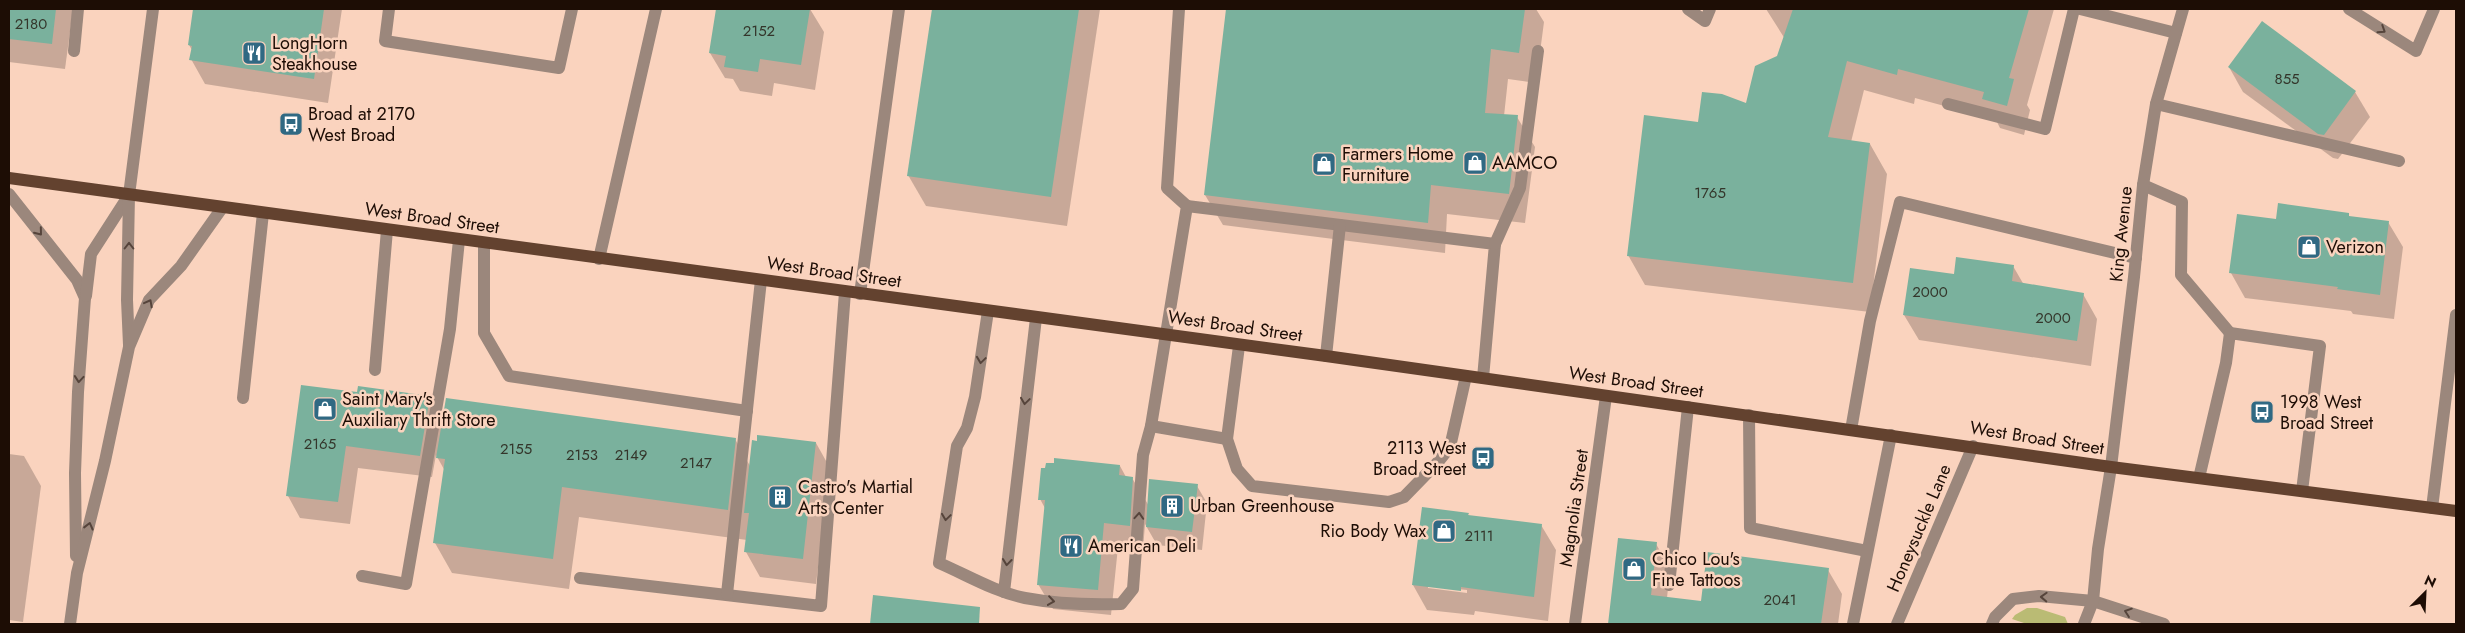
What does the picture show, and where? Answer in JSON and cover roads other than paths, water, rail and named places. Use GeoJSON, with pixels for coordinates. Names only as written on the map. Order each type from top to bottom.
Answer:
{"type":"FeatureCollection","features":[{"type":"Feature","properties":{"kind":"main road","name":"West Broad Street"},"geometry":{"type":"LineString","coordinates":[[9,178],[1239,346],[1326,356],[1851,430],[1891,434],[2111,467],[2456,511]]}},
{"type":"Feature","properties":{"kind":"street"},"geometry":{"type":"LineString","coordinates":[[74,51],[78,9]]}},
{"type":"Feature","properties":{"kind":"street"},"geometry":{"type":"LineString","coordinates":[[129,347],[127,300],[129,195],[153,9]]}},
{"type":"Feature","properties":{"kind":"street"},"geometry":{"type":"LineString","coordinates":[[389,9],[385,41],[559,68],[572,9]]}},
{"type":"Feature","properties":{"kind":"street"},"geometry":{"type":"LineString","coordinates":[[599,259],[656,9]]}},
{"type":"Feature","properties":{"kind":"street"},"geometry":{"type":"LineString","coordinates":[[860,294],[899,9]]}},
{"type":"Feature","properties":{"kind":"street"},"geometry":{"type":"LineString","coordinates":[[1179,9],[1167,188],[1186,206],[1496,244]]}},
{"type":"Feature","properties":{"kind":"street"},"geometry":{"type":"LineString","coordinates":[[1688,9],[1705,21],[1710,9]]}},
{"type":"Feature","properties":{"kind":"street"},"geometry":{"type":"LineString","coordinates":[[1948,104],[2045,128],[2074,9]]}},
{"type":"Feature","properties":{"kind":"street"},"geometry":{"type":"LineString","coordinates":[[2080,9],[2176,33]]}},
{"type":"Feature","properties":{"kind":"street","name":"King Avenue"},"geometry":{"type":"LineString","coordinates":[[2084,624],[2093,600],[2098,549],[2111,467],[2143,185],[2156,104],[2183,9]]}},
{"type":"Feature","properties":{"kind":"street"},"geometry":{"type":"LineString","coordinates":[[2349,9],[2416,51],[2434,9]]}},
{"type":"Feature","properties":{"kind":"street"},"geometry":{"type":"LineString","coordinates":[[1483,378],[1496,244],[1520,188],[1538,51]]}},
{"type":"Feature","properties":{"kind":"street"},"geometry":{"type":"LineString","coordinates":[[2156,104],[2399,161]]}},
{"type":"Feature","properties":{"kind":"street"},"geometry":{"type":"LineString","coordinates":[[2143,185],[2182,202],[2181,275],[2230,333],[2320,346],[2302,491]]}},
{"type":"Feature","properties":{"kind":"street"},"geometry":{"type":"LineString","coordinates":[[9,194],[77,280],[86,298]]}},
{"type":"Feature","properties":{"kind":"street"},"geometry":{"type":"LineString","coordinates":[[77,573],[75,473],[78,392],[91,254],[129,195]]}},
{"type":"Feature","properties":{"kind":"street"},"geometry":{"type":"LineString","coordinates":[[1851,430],[1870,322],[1900,202],[2136,258]]}},
{"type":"Feature","properties":{"kind":"street"},"geometry":{"type":"LineString","coordinates":[[988,312],[975,397],[966,428],[957,446],[939,563],[1004,592],[1024,598],[1077,605],[1121,604],[1133,589],[1143,455],[1151,426],[1186,206]]}},
{"type":"Feature","properties":{"kind":"street"},"geometry":{"type":"LineString","coordinates":[[70,624],[77,573],[105,462],[129,347],[150,300],[181,266],[222,208]]}},
{"type":"Feature","properties":{"kind":"street"},"geometry":{"type":"LineString","coordinates":[[242,398],[263,213]]}},
{"type":"Feature","properties":{"kind":"street"},"geometry":{"type":"LineString","coordinates":[[1326,356],[1340,225]]}},
{"type":"Feature","properties":{"kind":"street"},"geometry":{"type":"LineString","coordinates":[[375,370],[387,230]]}},
{"type":"Feature","properties":{"kind":"street"},"geometry":{"type":"LineString","coordinates":[[362,576],[406,584],[450,329],[459,240]]}},
{"type":"Feature","properties":{"kind":"street"},"geometry":{"type":"LineString","coordinates":[[484,243],[484,333],[509,376],[747,412]]}},
{"type":"Feature","properties":{"kind":"street"},"geometry":{"type":"LineString","coordinates":[[727,594],[761,280]]}},
{"type":"Feature","properties":{"kind":"street"},"geometry":{"type":"LineString","coordinates":[[580,578],[821,606],[845,292]]}},
{"type":"Feature","properties":{"kind":"street"},"geometry":{"type":"LineString","coordinates":[[2432,508],[2456,315]]}},
{"type":"Feature","properties":{"kind":"street"},"geometry":{"type":"LineString","coordinates":[[1004,592],[1036,318]]}},
{"type":"Feature","properties":{"kind":"street"},"geometry":{"type":"LineString","coordinates":[[2199,478],[2226,363],[2230,333]]}},
{"type":"Feature","properties":{"kind":"street"},"geometry":{"type":"LineString","coordinates":[[1239,346],[1227,439],[1237,469],[1252,486],[1389,502],[1404,497],[1450,447],[1466,376]]}},
{"type":"Feature","properties":{"kind":"street","name":"Magnolia Street"},"geometry":{"type":"LineString","coordinates":[[1575,624],[1606,396]]}},
{"type":"Feature","properties":{"kind":"street"},"geometry":{"type":"LineString","coordinates":[[1668,585],[1688,407]]}},
{"type":"Feature","properties":{"kind":"street"},"geometry":{"type":"LineString","coordinates":[[1750,415],[1750,528],[1867,551]]}},
{"type":"Feature","properties":{"kind":"street"},"geometry":{"type":"LineString","coordinates":[[1151,426],[1227,439]]}},
{"type":"Feature","properties":{"kind":"street"},"geometry":{"type":"LineString","coordinates":[[1852,624],[1891,434]]}},
{"type":"Feature","properties":{"kind":"street","name":"Honeysuckle Lane"},"geometry":{"type":"LineString","coordinates":[[1897,624],[1973,446]]}},
{"type":"Feature","properties":{"kind":"street"},"geometry":{"type":"LineString","coordinates":[[1992,624],[1995,617],[2013,599],[2039,596],[2093,600],[2164,624]]}},
{"type":"Feature","properties":{"kind":"place","name":"LongHorn Steakhouse"},"geometry":{"type":"Point","coordinates":[254,53]}},
{"type":"Feature","properties":{"kind":"place","name":"Broad at 2170 West Broad"},"geometry":{"type":"Point","coordinates":[291,124]}},
{"type":"Feature","properties":{"kind":"place","name":"AAMCO"},"geometry":{"type":"Point","coordinates":[1475,163]}},
{"type":"Feature","properties":{"kind":"place","name":"Farmers Home Furniture"},"geometry":{"type":"Point","coordinates":[1324,164]}},
{"type":"Feature","properties":{"kind":"place","name":"Verizon"},"geometry":{"type":"Point","coordinates":[2309,247]}},
{"type":"Feature","properties":{"kind":"place","name":"Saint Mary's Auxiliary Thrift Store"},"geometry":{"type":"Point","coordinates":[325,409]}},
{"type":"Feature","properties":{"kind":"place","name":"1998 West Broad Street"},"geometry":{"type":"Point","coordinates":[2262,412]}},
{"type":"Feature","properties":{"kind":"place","name":"2113 West Broad Street"},"geometry":{"type":"Point","coordinates":[1483,458]}},
{"type":"Feature","properties":{"kind":"place","name":"Castro's Martial Arts Center"},"geometry":{"type":"Point","coordinates":[780,497]}},
{"type":"Feature","properties":{"kind":"place","name":"Urban Greenhouse"},"geometry":{"type":"Point","coordinates":[1172,506]}},
{"type":"Feature","properties":{"kind":"place","name":"Rio Body Wax"},"geometry":{"type":"Point","coordinates":[1444,531]}},
{"type":"Feature","properties":{"kind":"place","name":"American Deli"},"geometry":{"type":"Point","coordinates":[1071,546]}},
{"type":"Feature","properties":{"kind":"place","name":"Chico Lou's Fine Tattoos"},"geometry":{"type":"Point","coordinates":[1634,569]}}]}
